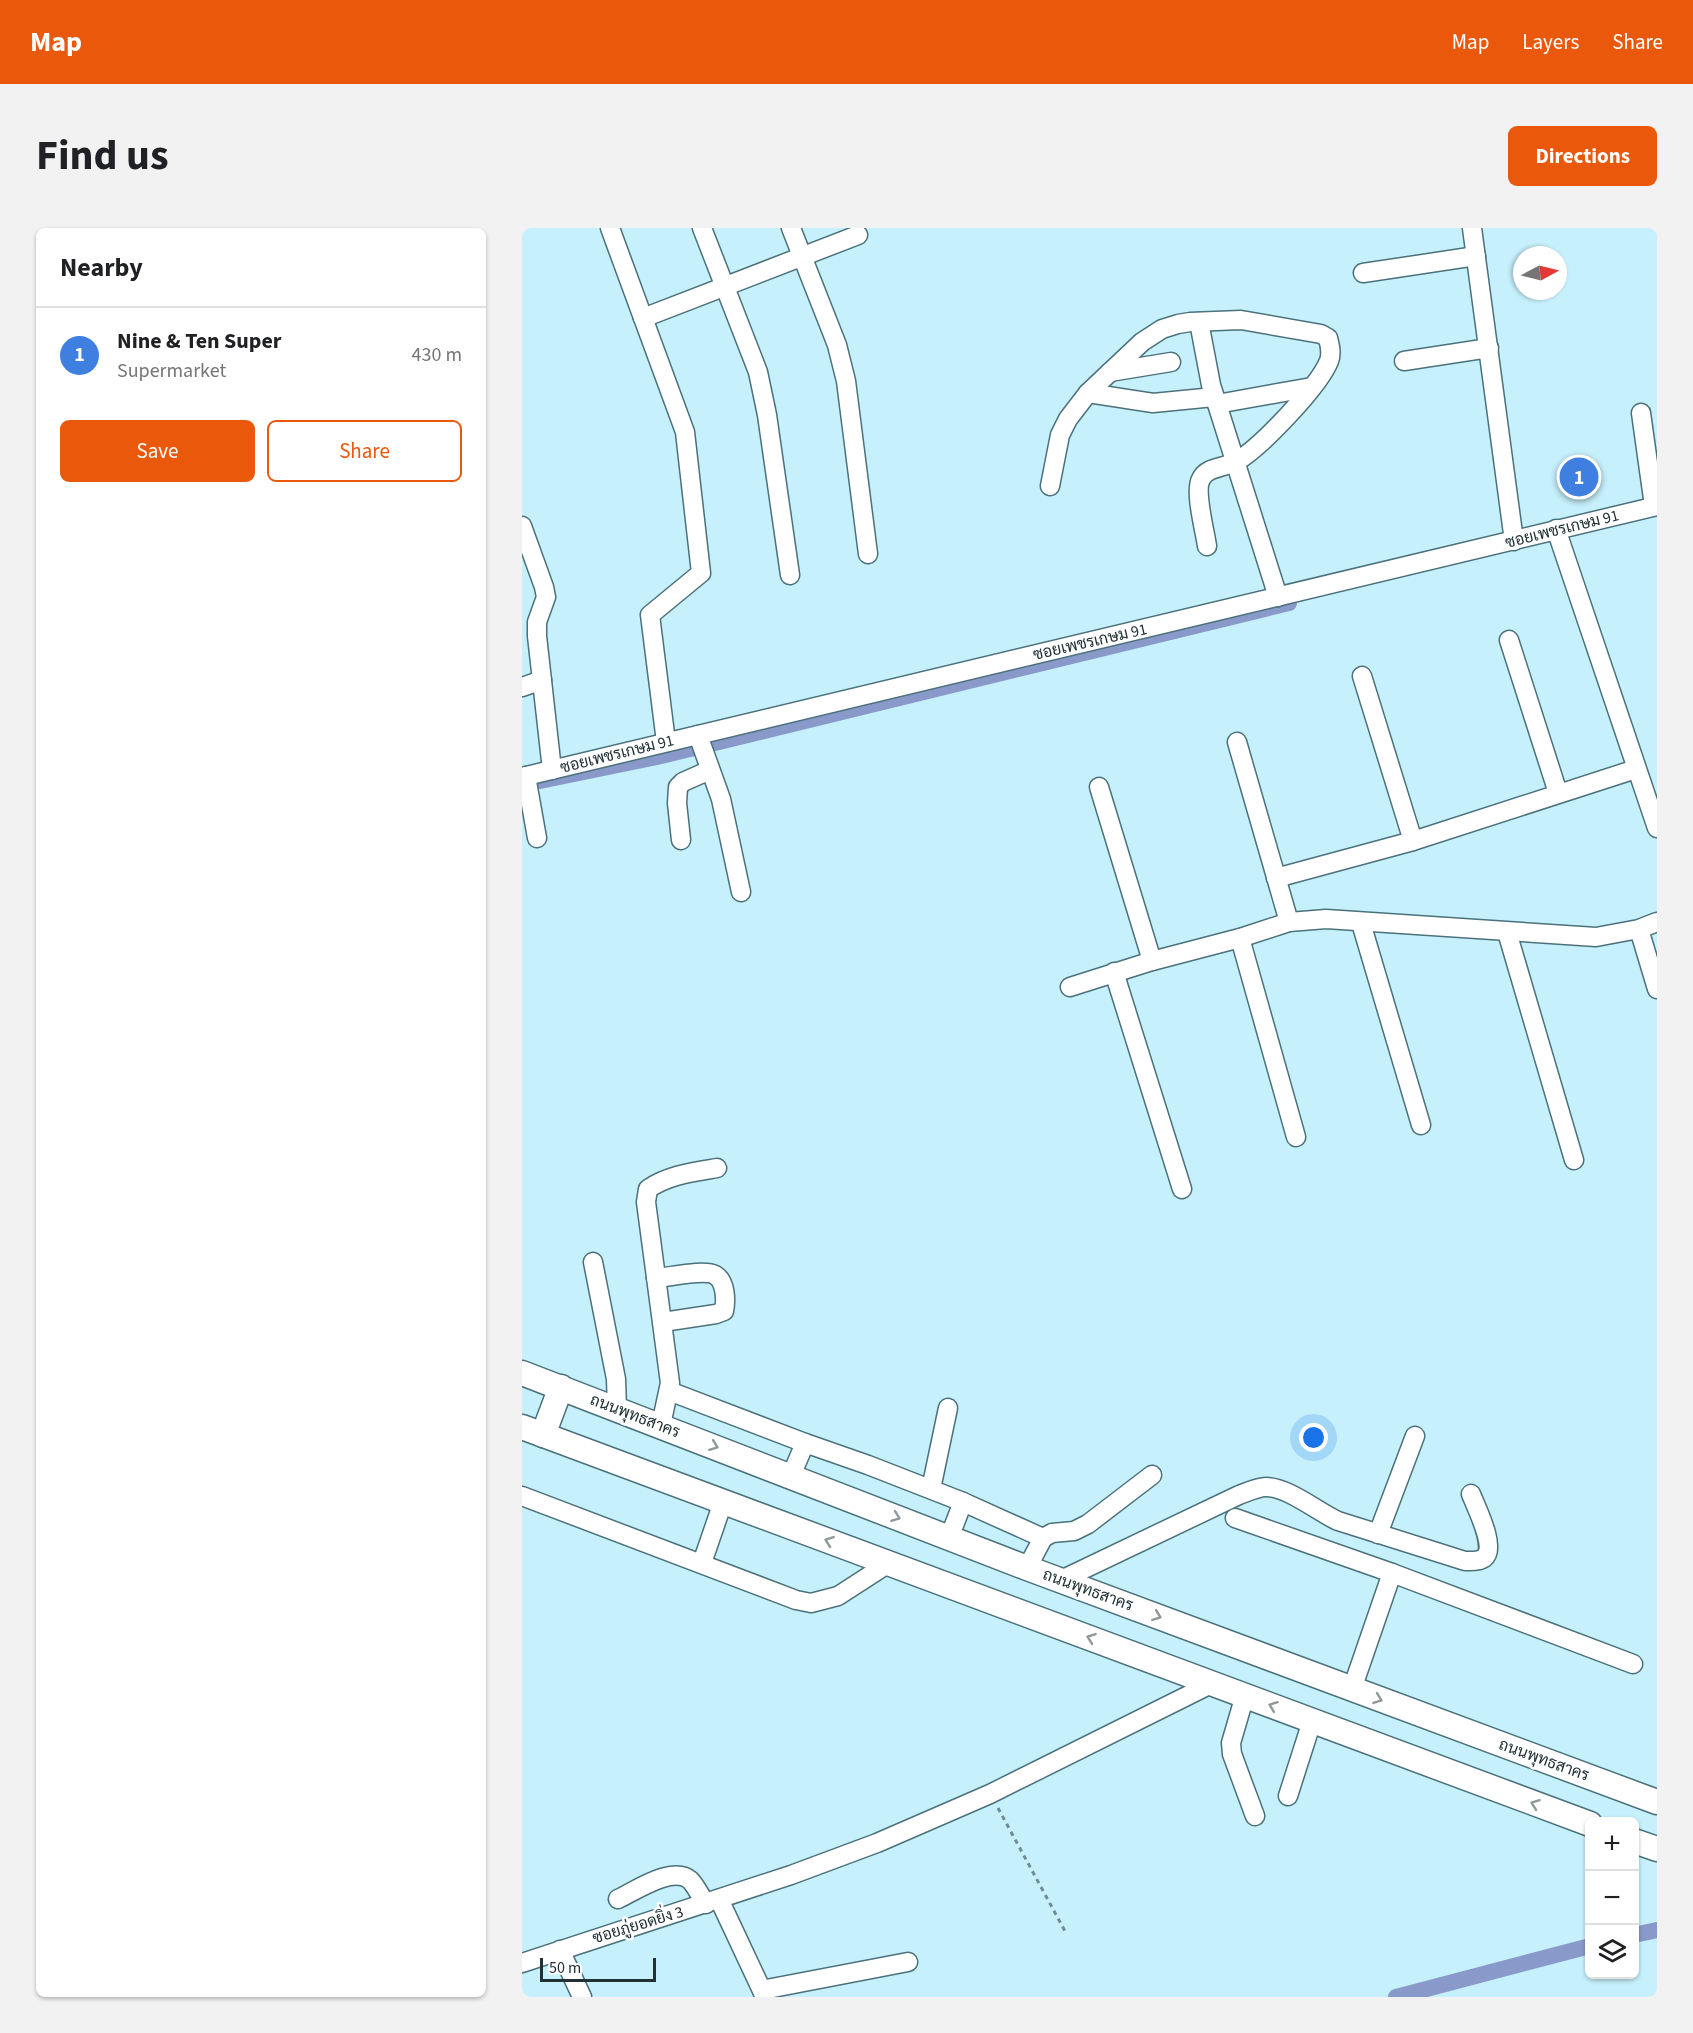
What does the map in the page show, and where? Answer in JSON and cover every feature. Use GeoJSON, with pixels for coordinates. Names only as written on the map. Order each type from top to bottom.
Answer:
{"type":"FeatureCollection","features":[{"type":"Feature","properties":{"kind":"main road","name":"ถนนพุทธสาคร"},"geometry":{"type":"LineString","coordinates":[[522,1373],[1027,1568],[1657,1802]]}},
{"type":"Feature","properties":{"kind":"main road"},"geometry":{"type":"LineString","coordinates":[[561,1387],[533,1431],[1585,1822]]}},
{"type":"Feature","properties":{"kind":"main road"},"geometry":{"type":"LineString","coordinates":[[1639,1842],[1657,1849]]}},
{"type":"Feature","properties":{"kind":"street"},"geometry":{"type":"LineString","coordinates":[[610,228],[685,432],[701,573],[650,615],[666,742]]}},
{"type":"Feature","properties":{"kind":"street"},"geometry":{"type":"LineString","coordinates":[[702,228],[758,372],[767,416],[790,575]]}},
{"type":"Feature","properties":{"kind":"street"},"geometry":{"type":"LineString","coordinates":[[791,228],[837,345],[846,381],[868,554]]}},
{"type":"Feature","properties":{"kind":"street"},"geometry":{"type":"LineString","coordinates":[[1472,228],[1514,541]]}},
{"type":"Feature","properties":{"kind":"street"},"geometry":{"type":"LineString","coordinates":[[643,318],[858,235]]}},
{"type":"Feature","properties":{"kind":"street"},"geometry":{"type":"LineString","coordinates":[[1363,273],[1476,256]]}},
{"type":"Feature","properties":{"kind":"street"},"geometry":{"type":"LineString","coordinates":[[1050,486],[1060,435],[1068,419],[1088,393],[1142,342],[1162,329],[1178,324],[1241,320],[1321,334],[1328,339],[1331,349],[1330,359],[1312,387],[1263,440],[1236,462],[1209,471],[1201,477],[1198,487],[1207,546]]}},
{"type":"Feature","properties":{"kind":"street"},"geometry":{"type":"LineString","coordinates":[[1198,322],[1215,400],[1278,597]]}},
{"type":"Feature","properties":{"kind":"street"},"geometry":{"type":"LineString","coordinates":[[1404,361],[1489,348]]}},
{"type":"Feature","properties":{"kind":"street"},"geometry":{"type":"LineString","coordinates":[[1110,372],[1171,362]]}},
{"type":"Feature","properties":{"kind":"street"},"geometry":{"type":"LineString","coordinates":[[1088,393],[1153,403],[1215,400],[1312,387]]}},
{"type":"Feature","properties":{"kind":"street"},"geometry":{"type":"LineString","coordinates":[[1641,413],[1656,506]]}},
{"type":"Feature","properties":{"kind":"street","name":"ซอยเพชรเกษม 91"},"geometry":{"type":"LineString","coordinates":[[527,786],[552,770],[666,742],[705,754],[1278,597],[1514,541],[1560,544],[1656,506]]}},
{"type":"Feature","properties":{"kind":"street"},"geometry":{"type":"LineString","coordinates":[[522,526],[546,597],[537,622],[552,770]]}},
{"type":"Feature","properties":{"kind":"street"},"geometry":{"type":"LineString","coordinates":[[1560,544],[1657,828]]}},
{"type":"Feature","properties":{"kind":"street"},"geometry":{"type":"LineString","coordinates":[[522,616],[542,608]]}},
{"type":"Feature","properties":{"kind":"street"},"geometry":{"type":"LineString","coordinates":[[1509,639],[1558,793]]}},
{"type":"Feature","properties":{"kind":"street"},"geometry":{"type":"LineString","coordinates":[[1362,676],[1413,841]]}},
{"type":"Feature","properties":{"kind":"street"},"geometry":{"type":"LineString","coordinates":[[522,687],[542,680]]}},
{"type":"Feature","properties":{"kind":"street"},"geometry":{"type":"LineString","coordinates":[[1237,742],[1288,922]]}},
{"type":"Feature","properties":{"kind":"street"},"geometry":{"type":"LineString","coordinates":[[681,840],[676,803],[678,787],[705,754]]}},
{"type":"Feature","properties":{"kind":"street"},"geometry":{"type":"LineString","coordinates":[[705,754],[721,799],[741,892]]}},
{"type":"Feature","properties":{"kind":"street"},"geometry":{"type":"LineString","coordinates":[[1276,878],[1413,841],[1636,769]]}},
{"type":"Feature","properties":{"kind":"street"},"geometry":{"type":"LineString","coordinates":[[527,786],[537,838]]}},
{"type":"Feature","properties":{"kind":"street"},"geometry":{"type":"LineString","coordinates":[[1099,787],[1152,961]]}},
{"type":"Feature","properties":{"kind":"street"},"geometry":{"type":"LineString","coordinates":[[1070,987],[1114,972],[1240,938],[1288,922],[1326,919],[1596,937],[1639,929],[1657,922]]}},
{"type":"Feature","properties":{"kind":"street"},"geometry":{"type":"LineString","coordinates":[[1361,922],[1421,1125]]}},
{"type":"Feature","properties":{"kind":"street"},"geometry":{"type":"LineString","coordinates":[[1639,929],[1657,989]]}},
{"type":"Feature","properties":{"kind":"street"},"geometry":{"type":"LineString","coordinates":[[1507,932],[1574,1160]]}},
{"type":"Feature","properties":{"kind":"street"},"geometry":{"type":"LineString","coordinates":[[1240,938],[1296,1137]]}},
{"type":"Feature","properties":{"kind":"street"},"geometry":{"type":"LineString","coordinates":[[1114,972],[1182,1189]]}},
{"type":"Feature","properties":{"kind":"street"},"geometry":{"type":"LineString","coordinates":[[661,1425],[669,1391],[670,1375],[646,1202],[648,1189],[657,1182],[675,1176],[717,1168]]}},
{"type":"Feature","properties":{"kind":"street"},"geometry":{"type":"LineString","coordinates":[[593,1262],[616,1379],[617,1409]]}},
{"type":"Feature","properties":{"kind":"street"},"geometry":{"type":"LineString","coordinates":[[656,1278],[704,1273],[715,1275],[721,1281],[726,1302],[724,1311],[716,1314],[663,1322]]}},
{"type":"Feature","properties":{"kind":"street"},"geometry":{"type":"LineString","coordinates":[[669,1391],[931,1489],[1043,1538]]}},
{"type":"Feature","properties":{"kind":"street"},"geometry":{"type":"LineString","coordinates":[[931,1489],[948,1408]]}},
{"type":"Feature","properties":{"kind":"street"},"geometry":{"type":"LineString","coordinates":[[1378,1534],[1415,1436]]}},
{"type":"Feature","properties":{"kind":"street"},"geometry":{"type":"LineString","coordinates":[[791,1476],[805,1443]]}},
{"type":"Feature","properties":{"kind":"street"},"geometry":{"type":"LineString","coordinates":[[1027,1568],[1043,1538],[1052,1533],[1074,1531],[1088,1524],[1152,1474]]}},
{"type":"Feature","properties":{"kind":"street"},"geometry":{"type":"LineString","coordinates":[[1061,1580],[1239,1494],[1265,1487],[1283,1490],[1323,1515],[1338,1521],[1464,1561],[1478,1561],[1488,1552],[1489,1541],[1471,1494]]}},
{"type":"Feature","properties":{"kind":"street"},"geometry":{"type":"LineString","coordinates":[[522,1496],[796,1600],[811,1603],[838,1596],[889,1563]]}},
{"type":"Feature","properties":{"kind":"street"},"geometry":{"type":"LineString","coordinates":[[702,1563],[723,1502]]}},
{"type":"Feature","properties":{"kind":"street"},"geometry":{"type":"LineString","coordinates":[[949,1538],[963,1502]]}},
{"type":"Feature","properties":{"kind":"street"},"geometry":{"type":"LineString","coordinates":[[1235,1518],[1392,1573],[1633,1664]]}},
{"type":"Feature","properties":{"kind":"street"},"geometry":{"type":"LineString","coordinates":[[1352,1689],[1392,1573]]}},
{"type":"Feature","properties":{"kind":"street","name":"ซอยภู่ยอดยิ่ง 3"},"geometry":{"type":"LineString","coordinates":[[522,1963],[713,1902],[866,1847],[990,1794],[1213,1683]]}},
{"type":"Feature","properties":{"kind":"street"},"geometry":{"type":"LineString","coordinates":[[1245,1695],[1231,1743],[1232,1754],[1255,1816]]}},
{"type":"Feature","properties":{"kind":"street"},"geometry":{"type":"LineString","coordinates":[[1288,1796],[1312,1721]]}},
{"type":"Feature","properties":{"kind":"street"},"geometry":{"type":"LineString","coordinates":[[618,1899],[660,1879],[675,1875],[689,1879],[713,1902],[764,1993],[908,1962]]}},
{"type":"Feature","properties":{"kind":"street"},"geometry":{"type":"LineString","coordinates":[[560,1950],[582,1997]]}},
{"type":"Feature","properties":{"kind":"path"},"geometry":{"type":"LineString","coordinates":[[990,1794],[1066,1933]]}},
{"type":"Feature","properties":{"kind":"waterway"},"geometry":{"type":"LineString","coordinates":[[540,781],[657,757],[1289,603]]}},
{"type":"Feature","properties":{"kind":"waterway"},"geometry":{"type":"LineString","coordinates":[[1639,1934],[1657,1930]]}},
{"type":"Feature","properties":{"kind":"waterway"},"geometry":{"type":"LineString","coordinates":[[1396,1997],[1585,1947]]}},
{"type":"Feature","properties":{"kind":"place","name":"Nine & Ten Super"},"geometry":{"type":"Point","coordinates":[1579,477]}}]}
